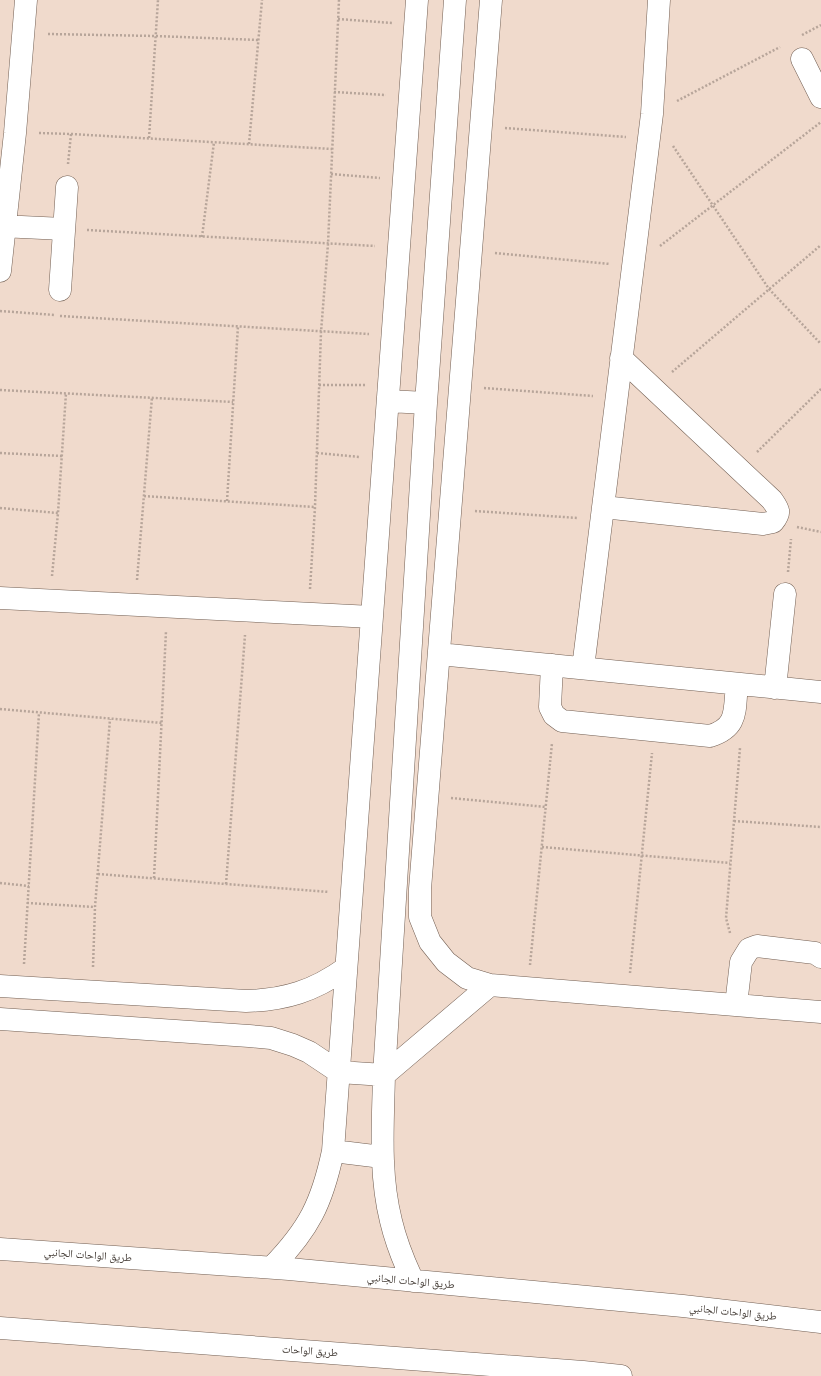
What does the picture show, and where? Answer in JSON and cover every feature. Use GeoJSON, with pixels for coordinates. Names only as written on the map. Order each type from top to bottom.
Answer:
{"type":"FeatureCollection","features":[{"type":"Feature","properties":{"kind":"main road"},"geometry":{"type":"LineString","coordinates":[[0,271],[2,226],[15,133],[26,0]]}},
{"type":"Feature","properties":{"kind":"main road"},"geometry":{"type":"LineString","coordinates":[[272,1267],[294,1243],[306,1227],[327,1178],[333,1151],[417,0]]}},
{"type":"Feature","properties":{"kind":"main road"},"geometry":{"type":"LineString","coordinates":[[413,1281],[400,1252],[391,1221],[385,1190],[382,1157],[384,1075],[426,404],[456,0]]}},
{"type":"Feature","properties":{"kind":"main road"},"geometry":{"type":"LineString","coordinates":[[491,0],[420,889],[420,917],[430,942],[446,962],[467,978],[490,985],[821,1012]]}},
{"type":"Feature","properties":{"kind":"main road"},"geometry":{"type":"LineString","coordinates":[[583,668],[652,114],[659,0]]}},
{"type":"Feature","properties":{"kind":"main road"},"geometry":{"type":"LineString","coordinates":[[802,59],[819,88]]}},
{"type":"Feature","properties":{"kind":"main road"},"geometry":{"type":"LineString","coordinates":[[60,290],[66,187]]}},
{"type":"Feature","properties":{"kind":"main road"},"geometry":{"type":"LineString","coordinates":[[2,226],[64,229]]}},
{"type":"Feature","properties":{"kind":"main road"},"geometry":{"type":"LineString","coordinates":[[602,513],[763,524],[773,522],[778,516],[779,509],[772,500],[621,358]]}},
{"type":"Feature","properties":{"kind":"main road"},"geometry":{"type":"LineString","coordinates":[[388,393],[426,404]]}},
{"type":"Feature","properties":{"kind":"main road"},"geometry":{"type":"LineString","coordinates":[[775,688],[785,594]]}},
{"type":"Feature","properties":{"kind":"main road"},"geometry":{"type":"LineString","coordinates":[[0,598],[372,617]]}},
{"type":"Feature","properties":{"kind":"main road"},"geometry":{"type":"LineString","coordinates":[[439,654],[821,692]]}},
{"type":"Feature","properties":{"kind":"main road"},"geometry":{"type":"LineString","coordinates":[[552,665],[550,707],[554,715],[562,721],[710,736],[721,733],[732,721],[737,684]]}},
{"type":"Feature","properties":{"kind":"main road"},"geometry":{"type":"LineString","coordinates":[[736,1005],[741,962],[749,948],[757,946],[815,953],[821,957]]}},
{"type":"Feature","properties":{"kind":"main road"},"geometry":{"type":"LineString","coordinates":[[0,986],[246,1001],[283,998],[316,987],[346,968]]}},
{"type":"Feature","properties":{"kind":"main road"},"geometry":{"type":"LineString","coordinates":[[0,1019],[271,1038],[309,1052],[339,1072],[384,1075],[490,985]]}},
{"type":"Feature","properties":{"kind":"main road"},"geometry":{"type":"LineString","coordinates":[[333,1151],[382,1157]]}},
{"type":"Feature","properties":{"kind":"main road","name":"طريق الواحات الجانبي"},"geometry":{"type":"LineString","coordinates":[[0,1248],[272,1267],[675,1305],[821,1322]]}},
{"type":"Feature","properties":{"kind":"main road","name":"طريق الواحات"},"geometry":{"type":"LineString","coordinates":[[0,1328],[621,1376]]}},
{"type":"Feature","properties":{"kind":"path"},"geometry":{"type":"LineString","coordinates":[[149,138],[158,0]]}},
{"type":"Feature","properties":{"kind":"path"},"geometry":{"type":"LineString","coordinates":[[249,144],[262,0]]}},
{"type":"Feature","properties":{"kind":"path"},"geometry":{"type":"LineString","coordinates":[[309,614],[315,507],[321,332],[328,244],[339,0]]}},
{"type":"Feature","properties":{"kind":"path"},"geometry":{"type":"LineString","coordinates":[[338,19],[415,24]]}},
{"type":"Feature","properties":{"kind":"path"},"geometry":{"type":"LineString","coordinates":[[797,38],[821,25]]}},
{"type":"Feature","properties":{"kind":"path"},"geometry":{"type":"LineString","coordinates":[[24,34],[156,36],[258,40]]}},
{"type":"Feature","properties":{"kind":"path"},"geometry":{"type":"LineString","coordinates":[[784,44],[652,114],[769,289],[821,344]]}},
{"type":"Feature","properties":{"kind":"path"},"geometry":{"type":"LineString","coordinates":[[334,92],[410,97]]}},
{"type":"Feature","properties":{"kind":"path"},"geometry":{"type":"LineString","coordinates":[[481,126],[649,138]]}},
{"type":"Feature","properties":{"kind":"path"},"geometry":{"type":"LineString","coordinates":[[15,133],[71,134],[332,149]]}},
{"type":"Feature","properties":{"kind":"path"},"geometry":{"type":"LineString","coordinates":[[66,187],[71,134]]}},
{"type":"Feature","properties":{"kind":"path"},"geometry":{"type":"LineString","coordinates":[[202,237],[214,142]]}},
{"type":"Feature","properties":{"kind":"path"},"geometry":{"type":"LineString","coordinates":[[331,174],[404,180]]}},
{"type":"Feature","properties":{"kind":"path"},"geometry":{"type":"LineString","coordinates":[[64,229],[399,248]]}},
{"type":"Feature","properties":{"kind":"path"},"geometry":{"type":"LineString","coordinates":[[653,388],[821,245]]}},
{"type":"Feature","properties":{"kind":"path"},"geometry":{"type":"LineString","coordinates":[[0,311],[58,316],[393,336]]}},
{"type":"Feature","properties":{"kind":"path"},"geometry":{"type":"LineString","coordinates":[[227,501],[238,326]]}},
{"type":"Feature","properties":{"kind":"path"},"geometry":{"type":"LineString","coordinates":[[319,385],[388,393]]}},
{"type":"Feature","properties":{"kind":"path"},"geometry":{"type":"LineString","coordinates":[[460,386],[616,398]]}},
{"type":"Feature","properties":{"kind":"path"},"geometry":{"type":"LineString","coordinates":[[740,470],[821,389]]}},
{"type":"Feature","properties":{"kind":"path"},"geometry":{"type":"LineString","coordinates":[[0,390],[233,402]]}},
{"type":"Feature","properties":{"kind":"path"},"geometry":{"type":"LineString","coordinates":[[49,600],[58,513],[66,393]]}},
{"type":"Feature","properties":{"kind":"path"},"geometry":{"type":"LineString","coordinates":[[135,605],[152,397]]}},
{"type":"Feature","properties":{"kind":"path"},"geometry":{"type":"LineString","coordinates":[[0,453],[62,456]]}},
{"type":"Feature","properties":{"kind":"path"},"geometry":{"type":"LineString","coordinates":[[317,453],[384,459]]}},
{"type":"Feature","properties":{"kind":"path"},"geometry":{"type":"LineString","coordinates":[[144,496],[315,507]]}},
{"type":"Feature","properties":{"kind":"path"},"geometry":{"type":"LineString","coordinates":[[0,508],[58,513]]}},
{"type":"Feature","properties":{"kind":"path"},"geometry":{"type":"LineString","coordinates":[[450,509],[602,513]]}},
{"type":"Feature","properties":{"kind":"path"},"geometry":{"type":"LineString","coordinates":[[785,594],[792,534]]}},
{"type":"Feature","properties":{"kind":"path"},"geometry":{"type":"LineString","coordinates":[[154,878],[167,606]]}},
{"type":"Feature","properties":{"kind":"path"},"geometry":{"type":"LineString","coordinates":[[226,884],[246,610]]}},
{"type":"Feature","properties":{"kind":"path"},"geometry":{"type":"LineString","coordinates":[[0,709],[162,723]]}},
{"type":"Feature","properties":{"kind":"path"},"geometry":{"type":"LineString","coordinates":[[22,987],[39,713]]}},
{"type":"Feature","properties":{"kind":"path"},"geometry":{"type":"LineString","coordinates":[[528,987],[554,715]]}},
{"type":"Feature","properties":{"kind":"path"},"geometry":{"type":"LineString","coordinates":[[92,992],[95,907],[110,718]]}},
{"type":"Feature","properties":{"kind":"path"},"geometry":{"type":"LineString","coordinates":[[727,728],[738,736],[740,747],[726,918],[741,962]]}},
{"type":"Feature","properties":{"kind":"path"},"geometry":{"type":"LineString","coordinates":[[628,996],[654,730]]}},
{"type":"Feature","properties":{"kind":"path"},"geometry":{"type":"LineString","coordinates":[[428,796],[546,807]]}},
{"type":"Feature","properties":{"kind":"path"},"geometry":{"type":"LineString","coordinates":[[734,821],[821,827]]}},
{"type":"Feature","properties":{"kind":"path"},"geometry":{"type":"LineString","coordinates":[[542,847],[730,863]]}},
{"type":"Feature","properties":{"kind":"path"},"geometry":{"type":"LineString","coordinates":[[98,874],[352,894]]}},
{"type":"Feature","properties":{"kind":"path"},"geometry":{"type":"LineString","coordinates":[[0,883],[29,886]]}},
{"type":"Feature","properties":{"kind":"path"},"geometry":{"type":"LineString","coordinates":[[28,903],[95,907]]}}]}
